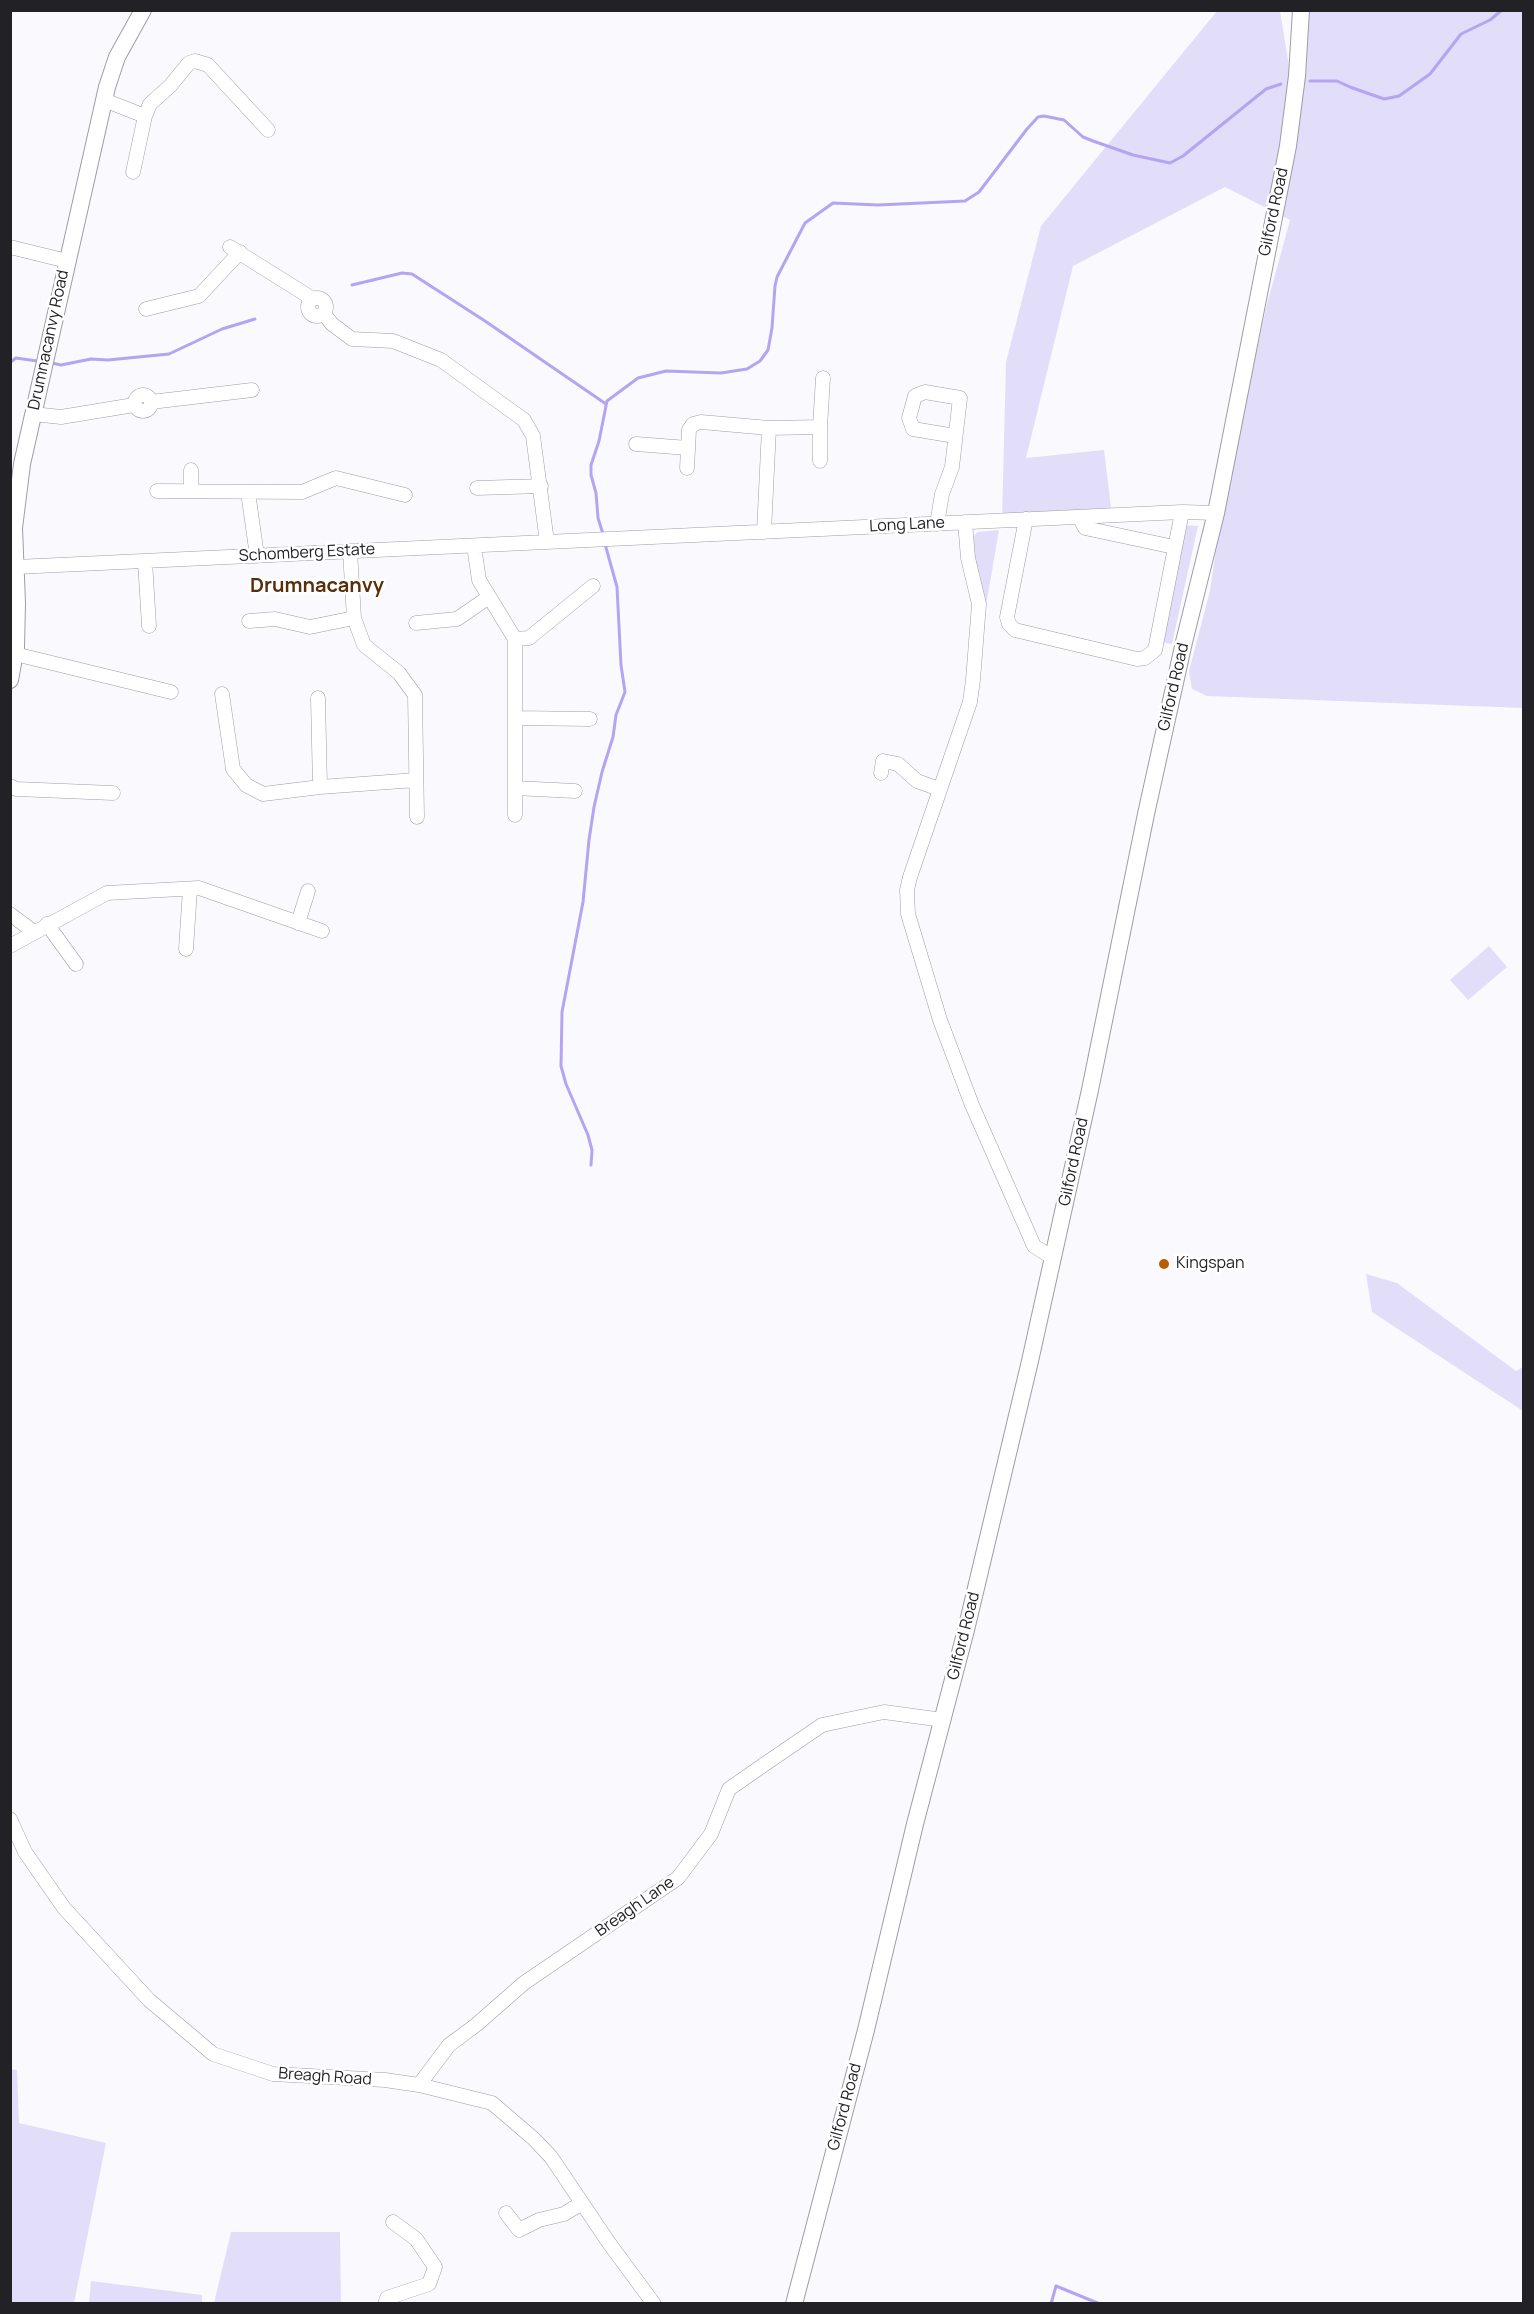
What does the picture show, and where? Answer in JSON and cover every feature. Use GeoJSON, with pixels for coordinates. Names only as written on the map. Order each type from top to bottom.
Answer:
{"type":"FeatureCollection","features":[{"type":"Feature","properties":{"kind":"main road","name":"Drumnacanvy Road"},"geometry":{"type":"LineString","coordinates":[[10,680],[15,654],[13,626],[16,567],[15,516],[33,414],[104,99],[117,57],[143,10]]}},
{"type":"Feature","properties":{"kind":"main road","name":"Gilford Road"},"geometry":{"type":"LineString","coordinates":[[794,2304],[866,2030],[943,1720],[1014,1432],[1053,1258],[1146,814],[1184,642],[1216,513],[1288,146],[1297,76],[1301,10]]}},
{"type":"Feature","properties":{"kind":"street"},"geometry":{"type":"LineString","coordinates":[[133,172],[145,116],[150,104],[170,86],[189,63],[195,61],[208,65],[268,130]]}},
{"type":"Feature","properties":{"kind":"street"},"geometry":{"type":"LineString","coordinates":[[104,99],[145,116]]}},
{"type":"Feature","properties":{"kind":"street"},"geometry":{"type":"LineString","coordinates":[[10,247],[67,261]]}},
{"type":"Feature","properties":{"kind":"street"},"geometry":{"type":"LineString","coordinates":[[146,309],[199,296],[235,249],[313,299],[308,307],[310,313],[315,316],[324,314],[332,324],[352,339],[393,341],[441,360],[514,411],[528,425],[534,436],[547,542]]}},
{"type":"Feature","properties":{"kind":"street"},"geometry":{"type":"LineString","coordinates":[[820,461],[823,378]]}},
{"type":"Feature","properties":{"kind":"street"},"geometry":{"type":"LineString","coordinates":[[33,414],[61,417],[135,405],[136,399],[143,395],[151,402],[252,390]]}},
{"type":"Feature","properties":{"kind":"street"},"geometry":{"type":"LineString","coordinates":[[937,524],[942,494],[952,467],[960,398],[920,393],[913,400],[910,424],[918,431],[955,436]]}},
{"type":"Feature","properties":{"kind":"street"},"geometry":{"type":"LineString","coordinates":[[687,468],[689,430],[695,423],[769,428],[820,427]]}},
{"type":"Feature","properties":{"kind":"street"},"geometry":{"type":"LineString","coordinates":[[764,532],[769,428]]}},
{"type":"Feature","properties":{"kind":"street"},"geometry":{"type":"LineString","coordinates":[[636,444],[688,448]]}},
{"type":"Feature","properties":{"kind":"street"},"geometry":{"type":"LineString","coordinates":[[191,470],[191,491]]}},
{"type":"Feature","properties":{"kind":"street"},"geometry":{"type":"LineString","coordinates":[[157,490],[302,492],[336,478],[405,495]]}},
{"type":"Feature","properties":{"kind":"street"},"geometry":{"type":"LineString","coordinates":[[477,488],[541,486]]}},
{"type":"Feature","properties":{"kind":"street"},"geometry":{"type":"LineString","coordinates":[[248,492],[257,555]]}},
{"type":"Feature","properties":{"kind":"street"},"geometry":{"type":"LineString","coordinates":[[1026,519],[1007,617],[1009,624],[1015,630],[1137,659],[1145,658],[1155,650],[1182,512]]}},
{"type":"Feature","properties":{"kind":"street","name":"Long Lane"},"geometry":{"type":"LineString","coordinates":[[604,540],[1182,512],[1216,513]]}},
{"type":"Feature","properties":{"kind":"street"},"geometry":{"type":"LineString","coordinates":[[1079,517],[1085,528],[1174,547]]}},
{"type":"Feature","properties":{"kind":"street"},"geometry":{"type":"LineString","coordinates":[[965,522],[968,558],[979,604],[974,680],[970,702],[910,877],[907,890],[908,914],[940,1020],[972,1105],[1034,1246],[1053,1258]]}},
{"type":"Feature","properties":{"kind":"street","name":"Schomberg Estate"},"geometry":{"type":"LineString","coordinates":[[16,567],[604,540]]}},
{"type":"Feature","properties":{"kind":"street"},"geometry":{"type":"LineString","coordinates":[[474,546],[479,580],[515,639],[515,815]]}},
{"type":"Feature","properties":{"kind":"street"},"geometry":{"type":"LineString","coordinates":[[350,551],[354,618],[364,645],[399,673],[415,695],[417,817]]}},
{"type":"Feature","properties":{"kind":"street"},"geometry":{"type":"LineString","coordinates":[[145,561],[149,626]]}},
{"type":"Feature","properties":{"kind":"street"},"geometry":{"type":"LineString","coordinates":[[515,639],[529,638],[593,586]]}},
{"type":"Feature","properties":{"kind":"street"},"geometry":{"type":"LineString","coordinates":[[416,623],[457,619],[489,597]]}},
{"type":"Feature","properties":{"kind":"street"},"geometry":{"type":"LineString","coordinates":[[249,621],[275,619],[310,627],[354,618]]}},
{"type":"Feature","properties":{"kind":"street"},"geometry":{"type":"LineString","coordinates":[[15,654],[171,692]]}},
{"type":"Feature","properties":{"kind":"street"},"geometry":{"type":"LineString","coordinates":[[222,694],[233,769],[246,785],[263,794],[416,780]]}},
{"type":"Feature","properties":{"kind":"street"},"geometry":{"type":"LineString","coordinates":[[318,698],[320,787]]}},
{"type":"Feature","properties":{"kind":"street"},"geometry":{"type":"LineString","coordinates":[[515,718],[590,719]]}},
{"type":"Feature","properties":{"kind":"street"},"geometry":{"type":"LineString","coordinates":[[883,761],[897,764],[917,781],[939,789]]}},
{"type":"Feature","properties":{"kind":"street"},"geometry":{"type":"LineString","coordinates":[[10,786],[16,789],[113,793]]}},
{"type":"Feature","properties":{"kind":"street"},"geometry":{"type":"LineString","coordinates":[[515,788],[575,791]]}},
{"type":"Feature","properties":{"kind":"street"},"geometry":{"type":"LineString","coordinates":[[10,946],[106,892],[199,888],[322,931]]}},
{"type":"Feature","properties":{"kind":"street"},"geometry":{"type":"LineString","coordinates":[[186,949],[190,889]]}},
{"type":"Feature","properties":{"kind":"street"},"geometry":{"type":"LineString","coordinates":[[298,923],[308,891]]}},
{"type":"Feature","properties":{"kind":"street"},"geometry":{"type":"LineString","coordinates":[[10,914],[34,932]]}},
{"type":"Feature","properties":{"kind":"street"},"geometry":{"type":"LineString","coordinates":[[47,924],[76,964]]}},
{"type":"Feature","properties":{"kind":"street","name":"Breagh Lane"},"geometry":{"type":"LineString","coordinates":[[419,2085],[449,2045],[524,1983],[678,1878],[711,1834],[729,1789],[762,1766],[822,1725],[884,1712],[943,1720]]}},
{"type":"Feature","properties":{"kind":"street","name":"Breagh Road"},"geometry":{"type":"LineString","coordinates":[[10,1819],[25,1852],[64,1908],[149,2000],[213,2054],[273,2074],[385,2080],[419,2085],[492,2103],[545,2151],[654,2304]]}},
{"type":"Feature","properties":{"kind":"street"},"geometry":{"type":"LineString","coordinates":[[506,2213],[519,2230],[539,2220],[564,2214],[582,2203]]}},
{"type":"Feature","properties":{"kind":"street"},"geometry":{"type":"LineString","coordinates":[[386,2304],[387,2298],[429,2284],[435,2267],[416,2239],[393,2222]]}},
{"type":"Feature","properties":{"kind":"shaded area"},"geometry":{"type":"Polygon","coordinates":[[[1217,11],[1280,11],[1299,127],[1303,11],[1523,11],[1523,708],[1207,696],[1192,689],[1189,671],[1210,591],[1218,535],[1267,304],[1290,220],[1225,187],[1073,266],[1026,458],[1104,450],[1112,515],[1002,520],[1006,362],[1041,226],[1217,11]]]}},
{"type":"Feature","properties":{"kind":"shaded area"},"geometry":{"type":"Polygon","coordinates":[[[1184,525],[1198,526],[1172,644],[1160,642],[1184,525]]]}},
{"type":"Feature","properties":{"kind":"shaded area"},"geometry":{"type":"Polygon","coordinates":[[[999,530],[986,606],[971,541],[977,532],[999,530]]]}},
{"type":"Feature","properties":{"kind":"shaded area"},"geometry":{"type":"Polygon","coordinates":[[[1489,946],[1507,967],[1468,1000],[1450,980],[1489,946]]]}},
{"type":"Feature","properties":{"kind":"shaded area"},"geometry":{"type":"Polygon","coordinates":[[[1366,1274],[1397,1283],[1516,1371],[1523,1367],[1523,1411],[1372,1312],[1366,1274]]]}},
{"type":"Feature","properties":{"kind":"shaded area"},"geometry":{"type":"Polygon","coordinates":[[[10,2069],[17,2070],[19,2123],[106,2143],[74,2303],[11,2303],[10,2069]]]}},
{"type":"Feature","properties":{"kind":"shaded area"},"geometry":{"type":"Polygon","coordinates":[[[231,2232],[340,2232],[341,2303],[214,2303],[231,2232]]]}},
{"type":"Feature","properties":{"kind":"shaded area"},"geometry":{"type":"Polygon","coordinates":[[[91,2281],[202,2295],[202,2303],[89,2303],[91,2281]]]}},
{"type":"Feature","properties":{"kind":"waterway"},"geometry":{"type":"LineString","coordinates":[[1310,81],[1337,81],[1384,99],[1399,96],[1430,74],[1461,34],[1490,20],[1502,10]]}},
{"type":"Feature","properties":{"kind":"waterway"},"geometry":{"type":"LineString","coordinates":[[603,534],[598,518],[591,465],[599,441],[607,401],[638,378],[666,371],[721,373],[747,369],[760,361],[768,350],[777,277],[805,223],[833,203],[878,205],[965,201],[979,192],[1027,129],[1038,117],[1044,116],[1064,120],[1083,137],[1093,141],[1133,155],[1170,163],[1183,156],[1266,89],[1281,84]]}},
{"type":"Feature","properties":{"kind":"waterway"},"geometry":{"type":"LineString","coordinates":[[352,285],[402,273],[412,274],[606,404]]}},
{"type":"Feature","properties":{"kind":"waterway"},"geometry":{"type":"LineString","coordinates":[[52,363],[61,365],[91,359],[108,360],[169,354],[222,329],[255,319]]}},
{"type":"Feature","properties":{"kind":"waterway"},"geometry":{"type":"LineString","coordinates":[[12,361],[16,358],[37,361]]}},
{"type":"Feature","properties":{"kind":"waterway"},"geometry":{"type":"LineString","coordinates":[[591,1165],[592,1150],[588,1135],[566,1084],[561,1066],[562,1012],[583,902],[594,807],[613,737],[616,715],[625,692],[621,665],[617,587],[605,544]]}},
{"type":"Feature","properties":{"kind":"waterway"},"geometry":{"type":"LineString","coordinates":[[1051,2304],[1056,2286],[1100,2304]]}},
{"type":"Feature","properties":{"kind":"place","name":"Kingspan"},"geometry":{"type":"Point","coordinates":[1164,1264]}},
{"type":"Feature","properties":{"kind":"district","name":"Drumnacanvy"},"geometry":{"type":"Point","coordinates":[317,586]}}]}
